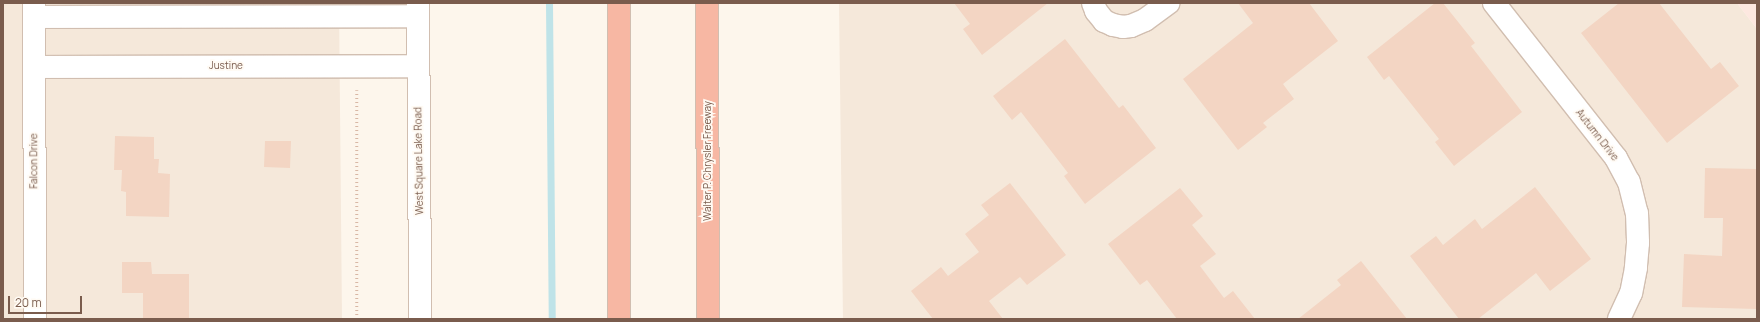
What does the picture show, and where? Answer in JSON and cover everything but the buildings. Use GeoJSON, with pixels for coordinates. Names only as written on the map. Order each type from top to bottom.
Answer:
{"type":"FeatureCollection","features":[{"type":"Feature","properties":{"kind":"highway"},"geometry":{"type":"LineString","coordinates":[[619,3],[619,319]]}},
{"type":"Feature","properties":{"kind":"highway","name":"Walter P. Chrysler Freeway"},"geometry":{"type":"LineString","coordinates":[[707,3],[708,319]]}},
{"type":"Feature","properties":{"kind":"street"},"geometry":{"type":"LineString","coordinates":[[1093,3],[1096,11],[1104,21],[1123,27],[1131,26],[1145,20],[1168,3]]}},
{"type":"Feature","properties":{"kind":"street","name":"Autumn Drive"},"geometry":{"type":"LineString","coordinates":[[1494,3],[1616,158],[1629,182],[1637,213],[1638,243],[1636,268],[1624,317]]}},
{"type":"Feature","properties":{"kind":"street"},"geometry":{"type":"LineString","coordinates":[[34,10],[418,10]]}},
{"type":"Feature","properties":{"kind":"street","name":"Falcon Drive"},"geometry":{"type":"LineString","coordinates":[[34,10],[34,319]]}},
{"type":"Feature","properties":{"kind":"street","name":"West Square Lake Road"},"geometry":{"type":"LineString","coordinates":[[418,10],[420,319]]}},
{"type":"Feature","properties":{"kind":"street","name":"Justine"},"geometry":{"type":"LineString","coordinates":[[34,67],[418,66]]}},
{"type":"Feature","properties":{"kind":"path"},"geometry":{"type":"LineString","coordinates":[[357,86],[358,319]]}},
{"type":"Feature","properties":{"kind":"shaded area"},"geometry":{"type":"Polygon","coordinates":[[[3,3],[339,3],[342,319],[3,319],[3,3]]]}},
{"type":"Feature","properties":{"kind":"shaded area"},"geometry":{"type":"Polygon","coordinates":[[[839,3],[1737,3],[1757,29],[1757,319],[843,319],[839,3]]]}},
{"type":"Feature","properties":{"kind":"shaded area"},"geometry":{"type":"Polygon","coordinates":[[[1737,3],[1757,3],[1757,29],[1737,3]]]}},
{"type":"Feature","properties":{"kind":"waterway"},"geometry":{"type":"LineString","coordinates":[[549,3],[552,319]]}}]}
